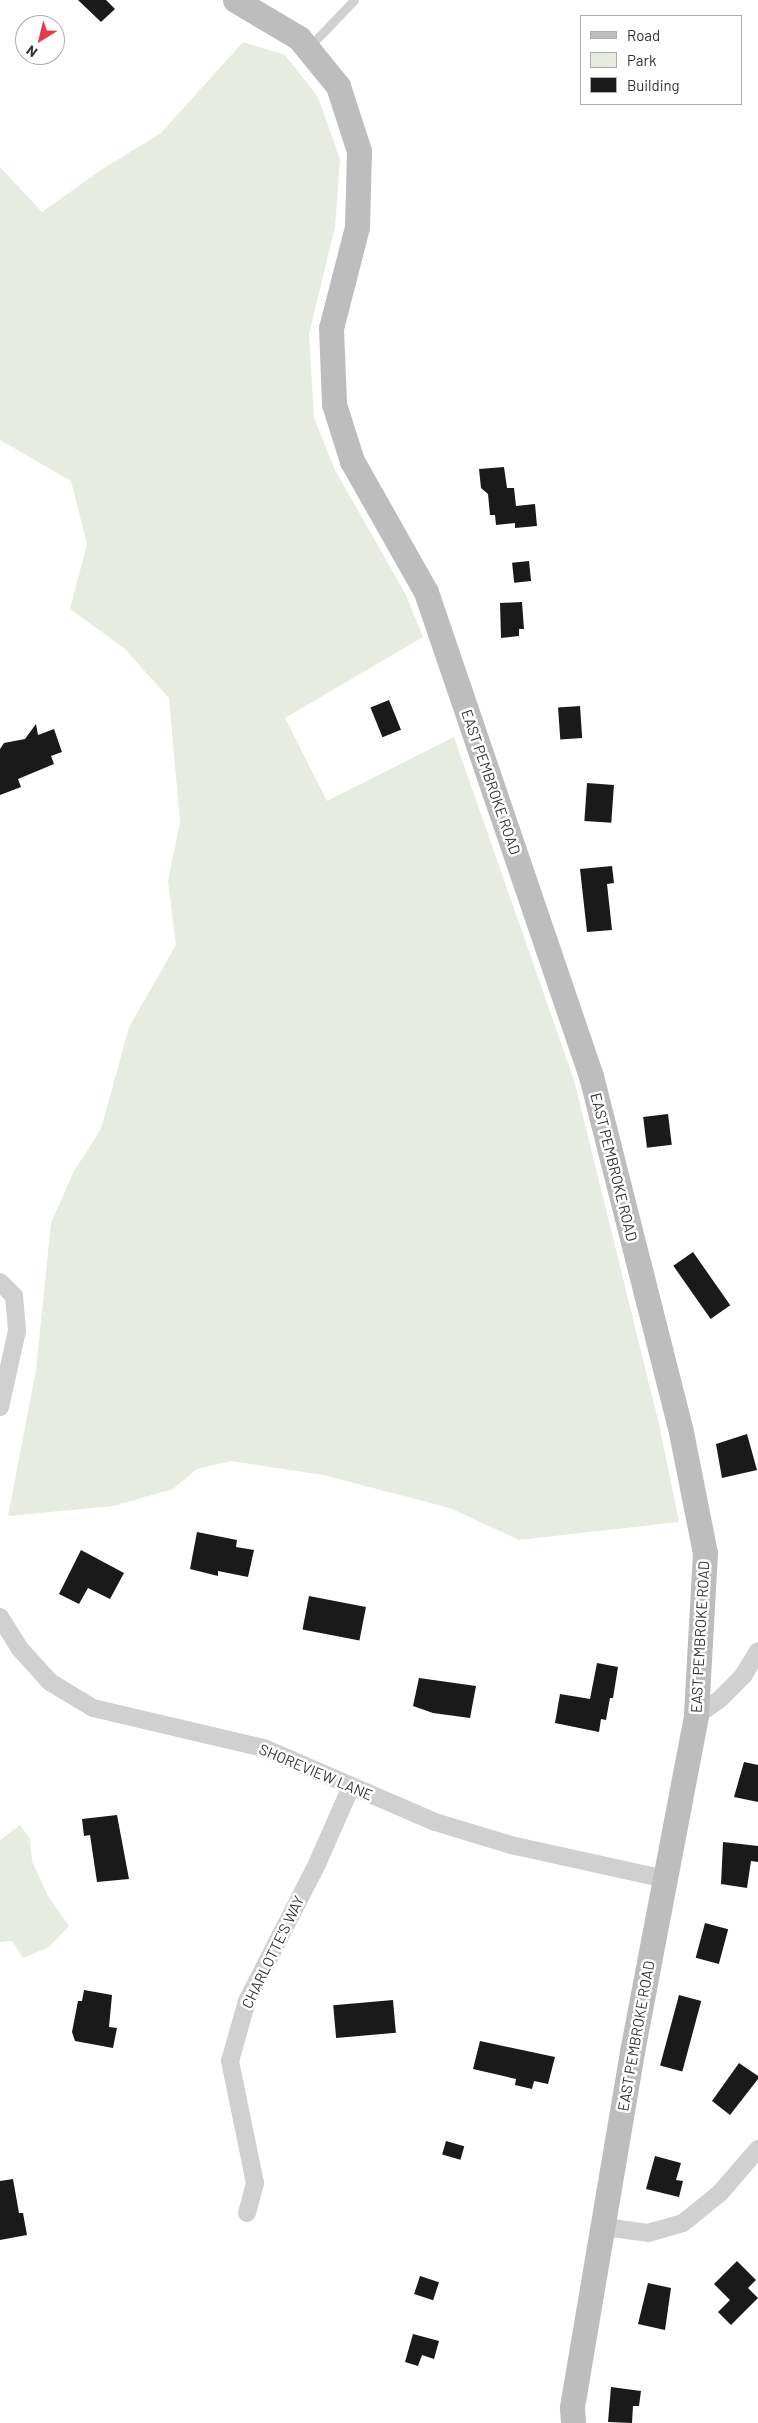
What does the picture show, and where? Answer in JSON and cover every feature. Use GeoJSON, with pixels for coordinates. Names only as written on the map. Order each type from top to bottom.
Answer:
{"type":"FeatureCollection","features":[{"type":"Feature","properties":{"kind":"street","name":"EAST PEMBROKE ROAD"},"geometry":{"type":"LineString","coordinates":[[235,0],[298,38],[308,49],[338,86],[359,151],[357,227],[330,328],[334,404],[352,461],[426,592],[591,1076],[681,1432],[704,1553],[696,1716],[632,2052],[605,2226],[578,2371],[573,2423]]}},
{"type":"Feature","properties":{"kind":"street"},"geometry":{"type":"LineString","coordinates":[[0,1282],[14,1296],[17,1331],[0,1407]]}},
{"type":"Feature","properties":{"kind":"street","name":"SHOREVIEW LANE"},"geometry":{"type":"LineString","coordinates":[[0,1617],[21,1650],[50,1682],[79,1702],[264,1748],[436,1822],[511,1845],[665,1879]]}},
{"type":"Feature","properties":{"kind":"street"},"geometry":{"type":"LineString","coordinates":[[696,1716],[720,1699],[743,1676],[758,1651]]}},
{"type":"Feature","properties":{"kind":"street","name":"CHARLOTTE'S WAY"},"geometry":{"type":"LineString","coordinates":[[247,2213],[255,2182],[230,2061],[247,2001],[317,1864],[351,1787]]}},
{"type":"Feature","properties":{"kind":"street"},"geometry":{"type":"LineString","coordinates":[[605,2226],[648,2232],[683,2223],[720,2193],[758,2149]]}},
{"type":"Feature","properties":{"kind":"lane"},"geometry":{"type":"LineString","coordinates":[[308,49],[354,0]]}},
{"type":"Feature","properties":{"kind":"green space"},"geometry":{"type":"Polygon","coordinates":[[[243,42],[285,55],[318,97],[340,159],[335,227],[309,334],[314,418],[335,470],[406,595],[423,637],[285,718],[327,801],[454,737],[574,1080],[659,1424],[679,1522],[519,1540],[450,1508],[323,1475],[231,1461],[197,1469],[173,1489],[113,1506],[8,1516],[36,1370],[51,1223],[74,1171],[101,1129],[129,1027],[176,945],[168,881],[180,822],[169,698],[124,648],[70,609],[87,544],[71,481],[0,440],[0,167],[42,212],[101,170],[161,133],[243,42]]]}},
{"type":"Feature","properties":{"kind":"green space"},"geometry":{"type":"Polygon","coordinates":[[[20,1825],[30,1839],[32,1861],[48,1896],[69,1926],[49,1947],[23,1958],[12,1941],[0,1942],[0,1840],[20,1825]]]}},
{"type":"Feature","properties":{"kind":"building"},"geometry":{"type":"Polygon","coordinates":[[[78,0],[106,0],[115,9],[101,22],[78,0]]]}},
{"type":"Feature","properties":{"kind":"building"},"geometry":{"type":"Polygon","coordinates":[[[504,467],[507,488],[514,488],[516,506],[535,504],[537,526],[515,528],[515,523],[496,525],[495,515],[490,515],[488,494],[481,488],[479,469],[504,467]]]}},
{"type":"Feature","properties":{"kind":"building"},"geometry":{"type":"Polygon","coordinates":[[[529,561],[531,581],[514,583],[512,563],[529,561]]]}},
{"type":"Feature","properties":{"kind":"building"},"geometry":{"type":"Polygon","coordinates":[[[522,602],[524,629],[519,629],[519,636],[501,638],[500,603],[522,602]]]}},
{"type":"Feature","properties":{"kind":"building"},"geometry":{"type":"Polygon","coordinates":[[[389,700],[401,730],[382,737],[370,707],[389,700]]]}},
{"type":"Feature","properties":{"kind":"building"},"geometry":{"type":"Polygon","coordinates":[[[580,706],[582,738],[560,739],[558,708],[580,706]]]}},
{"type":"Feature","properties":{"kind":"building"},"geometry":{"type":"Polygon","coordinates":[[[36,724],[38,735],[54,729],[62,752],[51,756],[54,764],[18,779],[21,787],[0,795],[0,749],[4,743],[25,739],[36,724]]]}},
{"type":"Feature","properties":{"kind":"building"},"geometry":{"type":"Polygon","coordinates":[[[587,783],[614,785],[611,823],[584,821],[587,783]]]}},
{"type":"Feature","properties":{"kind":"building"},"geometry":{"type":"Polygon","coordinates":[[[612,866],[614,883],[607,884],[612,930],[587,932],[580,869],[612,866]]]}},
{"type":"Feature","properties":{"kind":"building"},"geometry":{"type":"Polygon","coordinates":[[[668,1114],[672,1145],[647,1148],[643,1117],[668,1114]]]}},
{"type":"Feature","properties":{"kind":"building"},"geometry":{"type":"Polygon","coordinates":[[[693,1252],[730,1305],[711,1319],[673,1266],[693,1252]]]}},
{"type":"Feature","properties":{"kind":"building"},"geometry":{"type":"Polygon","coordinates":[[[747,1434],[757,1470],[722,1478],[716,1444],[747,1434]]]}},
{"type":"Feature","properties":{"kind":"building"},"geometry":{"type":"Polygon","coordinates":[[[197,1532],[237,1540],[236,1547],[254,1550],[248,1577],[218,1571],[218,1576],[190,1569],[197,1532]]]}},
{"type":"Feature","properties":{"kind":"building"},"geometry":{"type":"Polygon","coordinates":[[[81,1550],[124,1573],[110,1599],[88,1588],[79,1604],[59,1594],[81,1550]]]}},
{"type":"Feature","properties":{"kind":"building"},"geometry":{"type":"Polygon","coordinates":[[[309,1596],[366,1607],[359,1640],[303,1629],[309,1596]]]}},
{"type":"Feature","properties":{"kind":"building"},"geometry":{"type":"Polygon","coordinates":[[[597,1663],[618,1667],[613,1698],[610,1698],[606,1720],[601,1719],[599,1732],[555,1723],[560,1694],[590,1699],[597,1663]]]}},
{"type":"Feature","properties":{"kind":"building"},"geometry":{"type":"Polygon","coordinates":[[[419,1678],[476,1686],[470,1718],[433,1713],[413,1706],[419,1678]]]}},
{"type":"Feature","properties":{"kind":"building"},"geometry":{"type":"Polygon","coordinates":[[[744,1762],[758,1765],[758,1802],[734,1797],[744,1762]]]}},
{"type":"Feature","properties":{"kind":"building"},"geometry":{"type":"Polygon","coordinates":[[[117,1815],[129,1879],[97,1882],[90,1835],[84,1836],[82,1819],[117,1815]]]}},
{"type":"Feature","properties":{"kind":"building"},"geometry":{"type":"Polygon","coordinates":[[[723,1842],[758,1846],[758,1862],[751,1861],[747,1888],[721,1884],[723,1842]]]}},
{"type":"Feature","properties":{"kind":"building"},"geometry":{"type":"Polygon","coordinates":[[[705,1923],[728,1929],[719,1964],[696,1958],[705,1923]]]}},
{"type":"Feature","properties":{"kind":"building"},"geometry":{"type":"Polygon","coordinates":[[[84,1990],[112,1995],[109,2027],[117,2028],[113,2048],[75,2041],[72,2032],[78,2001],[82,2001],[84,1990]]]}},
{"type":"Feature","properties":{"kind":"building"},"geometry":{"type":"Polygon","coordinates":[[[679,1995],[701,2001],[682,2071],[660,2066],[679,1995]]]}},
{"type":"Feature","properties":{"kind":"building"},"geometry":{"type":"Polygon","coordinates":[[[393,2000],[396,2033],[336,2038],[333,2005],[393,2000]]]}},
{"type":"Feature","properties":{"kind":"building"},"geometry":{"type":"Polygon","coordinates":[[[480,2041],[555,2057],[548,2084],[534,2081],[532,2089],[515,2085],[516,2079],[473,2069],[480,2041]]]}},
{"type":"Feature","properties":{"kind":"building"},"geometry":{"type":"Polygon","coordinates":[[[739,2063],[758,2076],[758,2079],[730,2115],[712,2101],[739,2063]]]}},
{"type":"Feature","properties":{"kind":"building"},"geometry":{"type":"Polygon","coordinates":[[[446,2141],[464,2146],[460,2160],[442,2154],[446,2141]]]}},
{"type":"Feature","properties":{"kind":"building"},"geometry":{"type":"Polygon","coordinates":[[[655,2156],[681,2163],[676,2180],[683,2181],[679,2197],[646,2189],[655,2156]]]}},
{"type":"Feature","properties":{"kind":"building"},"geometry":{"type":"Polygon","coordinates":[[[13,2179],[19,2213],[23,2213],[27,2235],[0,2240],[0,2181],[13,2179]]]}},
{"type":"Feature","properties":{"kind":"building"},"geometry":{"type":"Polygon","coordinates":[[[737,2261],[756,2280],[748,2288],[758,2298],[731,2325],[718,2312],[730,2300],[714,2284],[737,2261]]]}},
{"type":"Feature","properties":{"kind":"building"},"geometry":{"type":"Polygon","coordinates":[[[420,2276],[439,2282],[433,2300],[414,2294],[420,2276]]]}},
{"type":"Feature","properties":{"kind":"building"},"geometry":{"type":"Polygon","coordinates":[[[648,2283],[671,2288],[665,2330],[638,2324],[648,2283]]]}},
{"type":"Feature","properties":{"kind":"building"},"geometry":{"type":"Polygon","coordinates":[[[413,2334],[439,2341],[434,2359],[422,2355],[418,2366],[405,2362],[413,2334]]]}},
{"type":"Feature","properties":{"kind":"building"},"geometry":{"type":"Polygon","coordinates":[[[611,2387],[641,2391],[639,2406],[633,2406],[632,2423],[608,2422],[611,2387]]]}}]}
